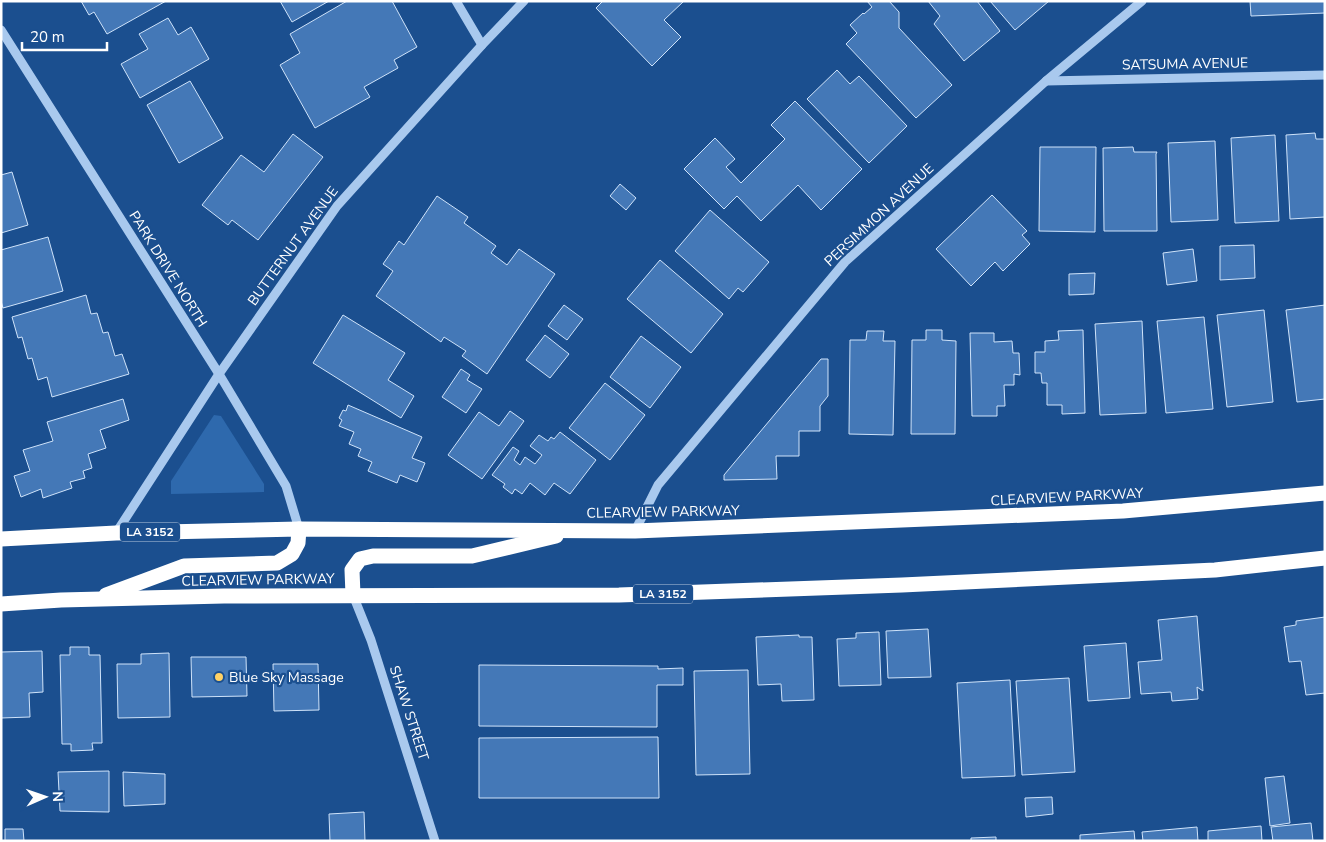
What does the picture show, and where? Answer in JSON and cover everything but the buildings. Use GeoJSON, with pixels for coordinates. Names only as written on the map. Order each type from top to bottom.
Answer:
{"type":"FeatureCollection","features":[{"type":"Feature","properties":{"kind":"highway","name":"CLEARVIEW PARKWAY"},"geometry":{"type":"LineString","coordinates":[[1,539],[116,533],[299,529],[635,530],[1123,511],[1325,493]]}},
{"type":"Feature","properties":{"kind":"highway"},"geometry":{"type":"LineString","coordinates":[[94,599],[184,566],[277,563],[292,554],[298,543],[299,529]]}},
{"type":"Feature","properties":{"kind":"highway"},"geometry":{"type":"LineString","coordinates":[[353,595],[352,570],[360,559],[373,556],[472,556],[580,530]]}},
{"type":"Feature","properties":{"kind":"highway","name":"CLEARVIEW PARKWAY"},"geometry":{"type":"LineString","coordinates":[[1,604],[94,599],[353,595],[619,595],[892,586],[1215,570],[1325,558]]}},
{"type":"Feature","properties":{"kind":"street"},"geometry":{"type":"LineString","coordinates":[[456,1],[482,45]]}},
{"type":"Feature","properties":{"kind":"street","name":"BUTTERNUT AVENUE"},"geometry":{"type":"LineString","coordinates":[[116,533],[219,374],[337,206],[524,1]]}},
{"type":"Feature","properties":{"kind":"street","name":"PERSIMMON AVENUE"},"geometry":{"type":"LineString","coordinates":[[635,530],[658,485],[845,262],[1046,81],[1142,1]]}},
{"type":"Feature","properties":{"kind":"street","name":"PARK DRIVE NORTH"},"geometry":{"type":"LineString","coordinates":[[1,30],[219,374],[286,486],[299,529]]}},
{"type":"Feature","properties":{"kind":"street","name":"SATSUMA AVENUE"},"geometry":{"type":"LineString","coordinates":[[1046,81],[1325,75]]}},
{"type":"Feature","properties":{"kind":"street","name":"SHAW STREET"},"geometry":{"type":"LineString","coordinates":[[353,595],[371,640],[435,841]]}},
{"type":"Feature","properties":{"kind":"shaded area"},"geometry":{"type":"Polygon","coordinates":[[[214,415],[221,416],[264,484],[264,492],[171,494],[171,481],[214,415]]]}},
{"type":"Feature","properties":{"kind":"place","name":"Blue Sky Massage"},"geometry":{"type":"Point","coordinates":[219,677]}}]}
